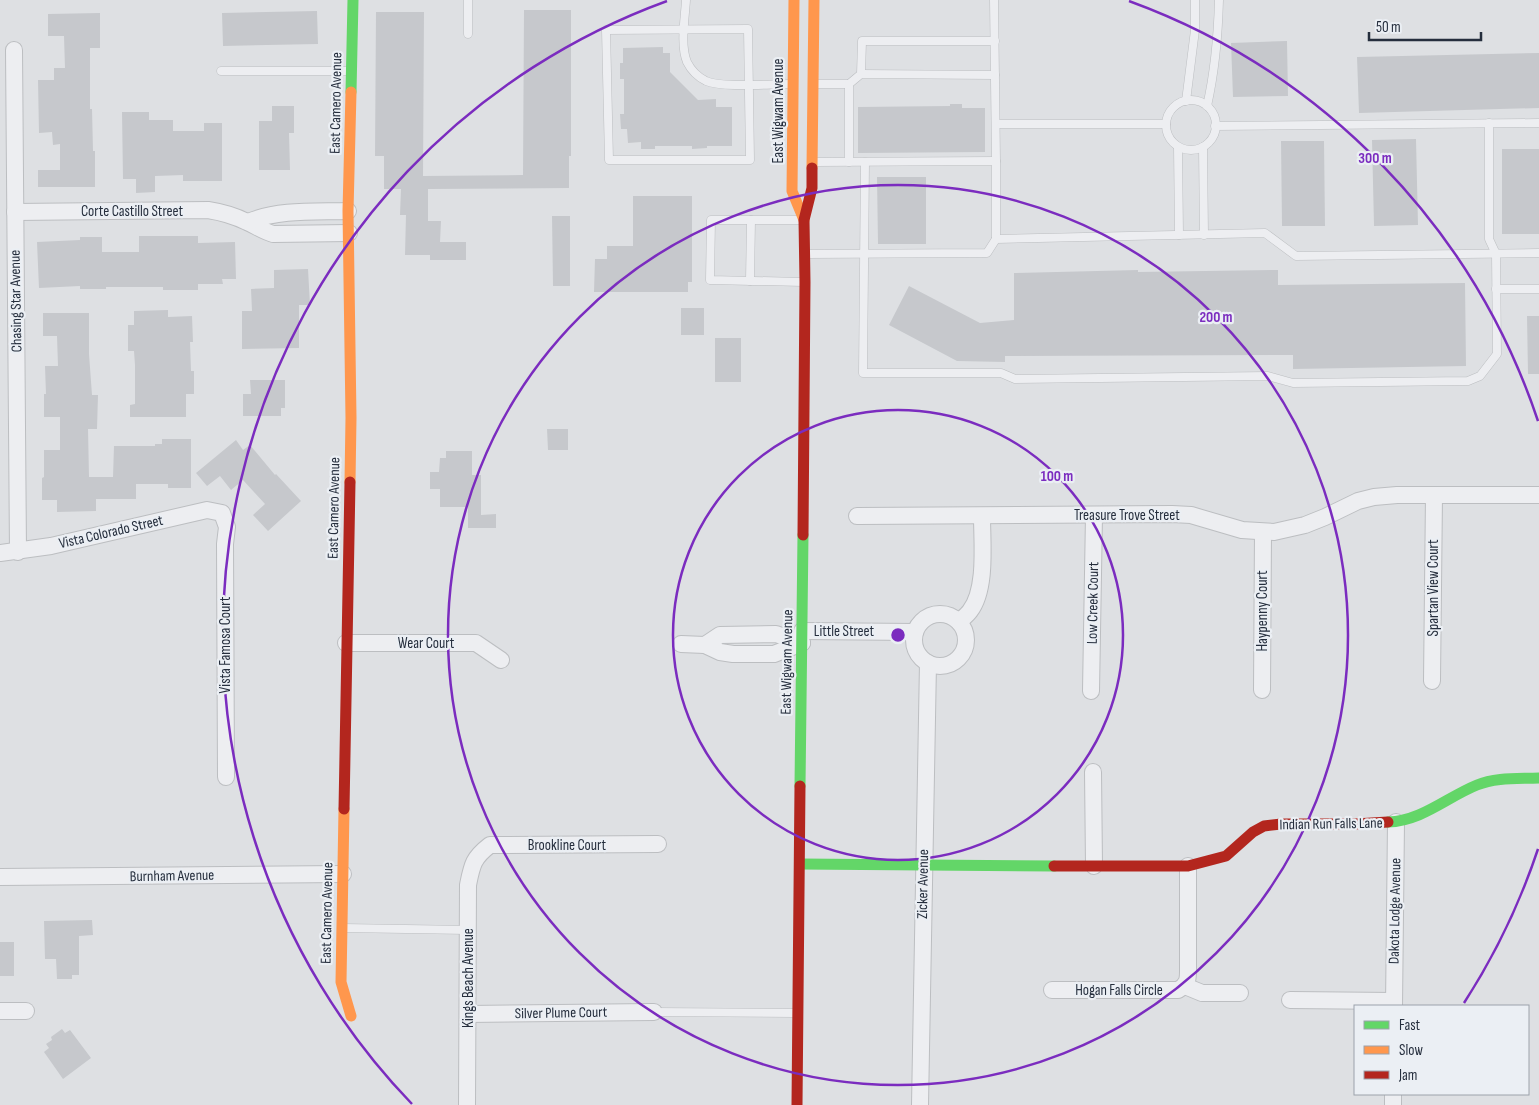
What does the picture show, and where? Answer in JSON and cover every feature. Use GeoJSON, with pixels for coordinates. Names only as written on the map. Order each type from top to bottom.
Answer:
{"type":"FeatureCollection","features":[{"type":"Feature","properties":{"kind":"street","name":"East Camero Avenue"},"geometry":{"type":"LineString","coordinates":[[351,1016],[341,982],[350,418],[348,211],[353,0]]}},
{"type":"Feature","properties":{"kind":"street","name":"East Wigwam Avenue"},"geometry":{"type":"LineString","coordinates":[[794,0],[792,191],[804,220]]}},
{"type":"Feature","properties":{"kind":"street","name":"East Wigwam Avenue"},"geometry":{"type":"LineString","coordinates":[[797,1105],[804,220],[812,188],[814,0]]}},
{"type":"Feature","properties":{"kind":"street","name":"Chasing Star Avenue"},"geometry":{"type":"LineString","coordinates":[[14,50],[18,552]]}},
{"type":"Feature","properties":{"kind":"street","name":"Corte Castillo Street"},"geometry":{"type":"LineString","coordinates":[[15,212],[208,210],[221,212],[248,222],[269,214],[294,223],[349,233]]}},
{"type":"Feature","properties":{"kind":"street","name":"Corte Castillo Street"},"geometry":{"type":"LineString","coordinates":[[294,223],[348,211]]}},
{"type":"Feature","properties":{"kind":"street","name":"Treasure Trove Street"},"geometry":{"type":"LineString","coordinates":[[857,516],[1191,516],[1242,530],[1274,532],[1305,525],[1358,501],[1374,497],[1397,495],[1539,494]]}},
{"type":"Feature","properties":{"kind":"street","name":"Spartan View Court"},"geometry":{"type":"LineString","coordinates":[[1432,681],[1434,495]]}},
{"type":"Feature","properties":{"kind":"street","name":"Vista Colorado Street"},"geometry":{"type":"LineString","coordinates":[[0,553],[51,546],[207,510],[222,513]]}},
{"type":"Feature","properties":{"kind":"street","name":"Vista Famosa Court"},"geometry":{"type":"LineString","coordinates":[[222,513],[226,527],[226,778]]}},
{"type":"Feature","properties":{"kind":"street","name":"Low Creek Court"},"geometry":{"type":"LineString","coordinates":[[1091,691],[1094,515]]}},
{"type":"Feature","properties":{"kind":"street"},"geometry":{"type":"LineString","coordinates":[[959,622],[971,611],[978,597],[981,578],[982,516]]}},
{"type":"Feature","properties":{"kind":"street","name":"Haypenny Court"},"geometry":{"type":"LineString","coordinates":[[1262,690],[1263,532]]}},
{"type":"Feature","properties":{"kind":"street"},"geometry":{"type":"LineString","coordinates":[[945,614],[959,622],[964,629],[966,645],[958,659],[943,666],[935,665],[921,658],[914,644],[916,632],[922,621],[928,616],[945,614]]}},
{"type":"Feature","properties":{"kind":"street","name":"Little Street"},"geometry":{"type":"LineString","coordinates":[[802,637],[916,632]]}},
{"type":"Feature","properties":{"kind":"street"},"geometry":{"type":"LineString","coordinates":[[681,644],[705,645],[720,652],[733,654],[774,654],[802,637]]}},
{"type":"Feature","properties":{"kind":"street","name":"Wear Court"},"geometry":{"type":"LineString","coordinates":[[346,643],[476,643],[501,660]]}},
{"type":"Feature","properties":{"kind":"street","name":"Zicker Avenue"},"geometry":{"type":"LineString","coordinates":[[920,1105],[928,662]]}},
{"type":"Feature","properties":{"kind":"street"},"geometry":{"type":"LineString","coordinates":[[1093,772],[1094,866]]}},
{"type":"Feature","properties":{"kind":"street","name":"Indian Run Falls Lane"},"geometry":{"type":"LineString","coordinates":[[800,864],[1188,866],[1226,856],[1253,832],[1264,826],[1396,822],[1425,813],[1485,782],[1509,778],[1539,778]]}},
{"type":"Feature","properties":{"kind":"street","name":"Dakota Lodge Avenue"},"geometry":{"type":"LineString","coordinates":[[1290,1000],[1394,1003],[1396,822]]}},
{"type":"Feature","properties":{"kind":"street","name":"Brookline Court"},"geometry":{"type":"LineString","coordinates":[[479,853],[490,845],[658,844]]}},
{"type":"Feature","properties":{"kind":"street","name":"Kings Beach Avenue"},"geometry":{"type":"LineString","coordinates":[[467,1105],[468,885],[472,866],[479,853]]}},
{"type":"Feature","properties":{"kind":"street","name":"Hogan Falls Circle"},"geometry":{"type":"LineString","coordinates":[[1052,990],[1178,990],[1184,986],[1187,980],[1188,968],[1188,866]]}},
{"type":"Feature","properties":{"kind":"street","name":"Burnham Avenue"},"geometry":{"type":"LineString","coordinates":[[0,878],[343,874]]}},
{"type":"Feature","properties":{"kind":"street","name":"Hogan Falls Circle"},"geometry":{"type":"LineString","coordinates":[[1184,986],[1202,993],[1240,993]]}},
{"type":"Feature","properties":{"kind":"street"},"geometry":{"type":"LineString","coordinates":[[0,1011],[26,1011]]}},
{"type":"Feature","properties":{"kind":"street","name":"Silver Plume Court"},"geometry":{"type":"LineString","coordinates":[[468,1014],[654,1012]]}},
{"type":"Feature","properties":{"kind":"lane"},"geometry":{"type":"LineString","coordinates":[[468,0],[468,34]]}},
{"type":"Feature","properties":{"kind":"lane"},"geometry":{"type":"LineString","coordinates":[[686,0],[684,48],[687,60],[694,72],[705,80],[718,84],[792,84]]}},
{"type":"Feature","properties":{"kind":"lane"},"geometry":{"type":"LineString","coordinates":[[805,254],[987,253],[996,239],[994,0]]}},
{"type":"Feature","properties":{"kind":"lane"},"geometry":{"type":"LineString","coordinates":[[1186,100],[1195,30],[1196,0]]}},
{"type":"Feature","properties":{"kind":"lane"},"geometry":{"type":"LineString","coordinates":[[1207,106],[1215,61],[1219,0]]}},
{"type":"Feature","properties":{"kind":"lane"},"geometry":{"type":"LineString","coordinates":[[748,29],[749,84],[750,160],[609,160],[606,30],[748,29]]}},
{"type":"Feature","properties":{"kind":"lane"},"geometry":{"type":"LineString","coordinates":[[861,74],[862,42],[995,41]]}},
{"type":"Feature","properties":{"kind":"lane"},"geometry":{"type":"LineString","coordinates":[[221,71],[352,71]]}},
{"type":"Feature","properties":{"kind":"lane"},"geometry":{"type":"LineString","coordinates":[[814,84],[850,84],[861,74],[996,75]]}},
{"type":"Feature","properties":{"kind":"lane"},"geometry":{"type":"LineString","coordinates":[[848,162],[850,84]]}},
{"type":"Feature","properties":{"kind":"lane"},"geometry":{"type":"LineString","coordinates":[[1186,100],[1198,101],[1207,106],[1214,115],[1216,126],[1213,137],[1203,147],[1196,150],[1188,150],[1178,146],[1170,139],[1166,124],[1169,113],[1173,108],[1186,100]]}},
{"type":"Feature","properties":{"kind":"lane"},"geometry":{"type":"LineString","coordinates":[[864,162],[863,374],[1001,373],[1015,378],[1268,376],[1293,383],[1468,381],[1480,376],[1497,354],[1496,254],[1489,239],[1489,123]]}},
{"type":"Feature","properties":{"kind":"lane"},"geometry":{"type":"LineString","coordinates":[[1216,126],[1539,123]]}},
{"type":"Feature","properties":{"kind":"lane"},"geometry":{"type":"LineString","coordinates":[[996,124],[1166,124]]}},
{"type":"Feature","properties":{"kind":"lane"},"geometry":{"type":"LineString","coordinates":[[1178,146],[1179,235]]}},
{"type":"Feature","properties":{"kind":"lane"},"geometry":{"type":"LineString","coordinates":[[1203,147],[1204,235]]}},
{"type":"Feature","properties":{"kind":"lane"},"geometry":{"type":"LineString","coordinates":[[813,162],[996,161]]}},
{"type":"Feature","properties":{"kind":"lane"},"geometry":{"type":"LineString","coordinates":[[804,220],[711,220],[710,280],[805,282]]}},
{"type":"Feature","properties":{"kind":"lane"},"geometry":{"type":"LineString","coordinates":[[750,281],[751,220]]}},
{"type":"Feature","properties":{"kind":"lane"},"geometry":{"type":"LineString","coordinates":[[996,239],[1265,233],[1296,256],[1539,253]]}},
{"type":"Feature","properties":{"kind":"lane"},"geometry":{"type":"LineString","coordinates":[[1496,289],[1539,289]]}},
{"type":"Feature","properties":{"kind":"lane"},"geometry":{"type":"LineString","coordinates":[[342,928],[468,930]]}},
{"type":"Feature","properties":{"kind":"lane"},"geometry":{"type":"LineString","coordinates":[[654,1012],[798,1013]]}},
{"type":"Feature","properties":{"kind":"building"},"geometry":{"type":"Polygon","coordinates":[[[524,10],[571,10],[571,156],[569,156],[569,188],[428,189],[428,221],[441,221],[440,242],[466,242],[466,260],[430,260],[430,255],[405,255],[406,215],[400,215],[401,189],[384,189],[384,156],[375,156],[376,12],[424,12],[423,176],[523,175],[524,10]]]}},
{"type":"Feature","properties":{"kind":"building"},"geometry":{"type":"Polygon","coordinates":[[[317,11],[318,44],[223,46],[222,13],[317,11]]]}},
{"type":"Feature","properties":{"kind":"building"},"geometry":{"type":"Polygon","coordinates":[[[100,13],[100,48],[90,48],[90,109],[92,109],[93,151],[95,151],[95,187],[38,187],[38,170],[60,170],[60,144],[53,145],[52,132],[39,133],[38,80],[54,80],[54,68],[65,68],[64,36],[48,36],[48,14],[100,13]]]}},
{"type":"Feature","properties":{"kind":"building"},"geometry":{"type":"Polygon","coordinates":[[[1287,41],[1288,96],[1233,97],[1231,43],[1287,41]]]}},
{"type":"Feature","properties":{"kind":"building"},"geometry":{"type":"Polygon","coordinates":[[[663,47],[663,53],[670,53],[670,72],[698,100],[716,99],[716,107],[732,107],[732,146],[707,146],[707,148],[692,149],[692,146],[655,146],[655,149],[641,149],[641,142],[628,143],[627,129],[621,129],[620,114],[624,114],[624,79],[620,79],[620,63],[623,63],[623,48],[663,47]]]}},
{"type":"Feature","properties":{"kind":"building"},"geometry":{"type":"Polygon","coordinates":[[[1539,53],[1539,108],[1359,113],[1357,57],[1539,53]]]}},
{"type":"Feature","properties":{"kind":"building"},"geometry":{"type":"Polygon","coordinates":[[[950,104],[962,104],[962,108],[985,108],[985,152],[858,153],[858,107],[950,106],[950,104]]]}},
{"type":"Feature","properties":{"kind":"building"},"geometry":{"type":"Polygon","coordinates":[[[272,106],[294,106],[294,133],[289,133],[290,170],[259,170],[259,121],[272,121],[272,106]]]}},
{"type":"Feature","properties":{"kind":"building"},"geometry":{"type":"Polygon","coordinates":[[[122,112],[149,112],[149,120],[173,120],[173,131],[204,131],[204,123],[222,123],[222,181],[183,181],[183,175],[155,176],[155,192],[136,193],[136,179],[123,179],[122,112]]]}},
{"type":"Feature","properties":{"kind":"building"},"geometry":{"type":"Polygon","coordinates":[[[1416,139],[1418,225],[1374,226],[1372,140],[1416,139]]]}},
{"type":"Feature","properties":{"kind":"building"},"geometry":{"type":"Polygon","coordinates":[[[1281,141],[1324,141],[1325,226],[1282,226],[1281,141]]]}},
{"type":"Feature","properties":{"kind":"building"},"geometry":{"type":"Polygon","coordinates":[[[1502,149],[1539,149],[1539,234],[1502,234],[1502,149]]]}},
{"type":"Feature","properties":{"kind":"building"},"geometry":{"type":"Polygon","coordinates":[[[877,177],[926,177],[926,244],[878,244],[877,177]]]}},
{"type":"Feature","properties":{"kind":"building"},"geometry":{"type":"Polygon","coordinates":[[[633,196],[692,196],[692,282],[688,282],[688,292],[594,292],[595,259],[607,259],[607,246],[633,246],[633,196]]]}},
{"type":"Feature","properties":{"kind":"building"},"geometry":{"type":"Polygon","coordinates":[[[552,216],[570,216],[570,286],[553,286],[552,216]]]}},
{"type":"Feature","properties":{"kind":"building"},"geometry":{"type":"Polygon","coordinates":[[[139,236],[198,236],[198,243],[235,242],[236,279],[222,279],[223,284],[198,284],[198,290],[163,290],[163,287],[80,289],[80,286],[39,288],[37,242],[80,240],[80,237],[102,237],[102,252],[139,252],[139,236]]]}},
{"type":"Feature","properties":{"kind":"building"},"geometry":{"type":"Polygon","coordinates":[[[308,269],[310,305],[299,305],[299,348],[242,349],[242,311],[252,311],[251,289],[274,288],[274,270],[308,269]]]}},
{"type":"Feature","properties":{"kind":"building"},"geometry":{"type":"Polygon","coordinates":[[[1138,270],[1138,272],[1278,270],[1278,285],[1465,283],[1466,366],[1293,369],[1293,355],[1005,356],[1005,362],[957,361],[889,325],[909,286],[980,323],[1014,320],[1014,273],[1138,270]]]}},
{"type":"Feature","properties":{"kind":"building"},"geometry":{"type":"Polygon","coordinates":[[[681,308],[704,308],[704,335],[681,335],[681,308]]]}},
{"type":"Feature","properties":{"kind":"building"},"geometry":{"type":"Polygon","coordinates":[[[168,310],[168,317],[192,316],[193,342],[190,342],[191,371],[194,371],[194,394],[186,394],[186,417],[130,417],[130,405],[135,404],[135,365],[134,351],[128,351],[128,325],[134,325],[134,311],[168,310]]]}},
{"type":"Feature","properties":{"kind":"building"},"geometry":{"type":"Polygon","coordinates":[[[43,313],[89,313],[92,395],[98,395],[97,429],[88,429],[89,477],[113,477],[114,446],[155,446],[155,444],[162,444],[162,439],[191,439],[191,488],[168,488],[168,484],[136,484],[136,499],[96,499],[96,511],[57,512],[57,500],[42,500],[44,450],[60,450],[60,417],[44,417],[44,394],[46,394],[45,366],[58,366],[57,336],[43,336],[43,313]]]}},
{"type":"Feature","properties":{"kind":"building"},"geometry":{"type":"Polygon","coordinates":[[[1527,316],[1539,316],[1539,374],[1528,374],[1527,316]]]}},
{"type":"Feature","properties":{"kind":"building"},"geometry":{"type":"Polygon","coordinates":[[[715,338],[741,338],[741,382],[715,382],[715,338]]]}},
{"type":"Feature","properties":{"kind":"building"},"geometry":{"type":"Polygon","coordinates":[[[250,380],[285,380],[285,408],[281,408],[281,416],[243,416],[243,394],[251,394],[250,380]]]}},
{"type":"Feature","properties":{"kind":"building"},"geometry":{"type":"Polygon","coordinates":[[[547,429],[568,429],[568,450],[548,450],[547,429]]]}},
{"type":"Feature","properties":{"kind":"building"},"geometry":{"type":"Polygon","coordinates":[[[236,440],[243,450],[250,445],[275,475],[301,501],[268,531],[253,515],[265,504],[243,480],[231,490],[220,476],[207,486],[196,473],[236,440]]]}},
{"type":"Feature","properties":{"kind":"building"},"geometry":{"type":"Polygon","coordinates":[[[446,451],[472,451],[472,475],[481,475],[481,515],[496,514],[496,528],[468,528],[468,507],[440,507],[440,489],[430,489],[430,472],[439,472],[440,458],[446,458],[446,451]]]}},
{"type":"Feature","properties":{"kind":"building"},"geometry":{"type":"Polygon","coordinates":[[[92,920],[93,935],[79,936],[79,975],[72,975],[72,979],[57,979],[56,959],[45,959],[44,921],[92,920]]]}},
{"type":"Feature","properties":{"kind":"building"},"geometry":{"type":"Polygon","coordinates":[[[0,942],[14,942],[14,976],[0,976],[0,942]]]}},
{"type":"Feature","properties":{"kind":"building"},"geometry":{"type":"Polygon","coordinates":[[[62,1029],[65,1033],[70,1030],[91,1058],[63,1079],[44,1052],[49,1048],[46,1044],[52,1040],[51,1037],[62,1029]]]}},
{"type":"Feature","properties":{"kind":"traffic: fast"},"geometry":{"type":"LineString","coordinates":[[351,92],[353,0]]}},
{"type":"Feature","properties":{"kind":"traffic: fast"},"geometry":{"type":"LineString","coordinates":[[800,786],[803,535]]}},
{"type":"Feature","properties":{"kind":"traffic: fast"},"geometry":{"type":"LineString","coordinates":[[1388,822],[1400,821],[1423,813],[1484,782],[1539,778]]}},
{"type":"Feature","properties":{"kind":"traffic: fast"},"geometry":{"type":"LineString","coordinates":[[800,864],[1054,866]]}},
{"type":"Feature","properties":{"kind":"traffic: slow"},"geometry":{"type":"LineString","coordinates":[[794,0],[792,191],[804,220]]}},
{"type":"Feature","properties":{"kind":"traffic: slow"},"geometry":{"type":"LineString","coordinates":[[812,168],[814,0]]}},
{"type":"Feature","properties":{"kind":"traffic: slow"},"geometry":{"type":"LineString","coordinates":[[350,482],[348,211],[351,92]]}},
{"type":"Feature","properties":{"kind":"traffic: slow"},"geometry":{"type":"LineString","coordinates":[[344,809],[341,982],[351,1016]]}},
{"type":"Feature","properties":{"kind":"traffic: jam"},"geometry":{"type":"LineString","coordinates":[[803,535],[804,220],[812,188],[812,168]]}},
{"type":"Feature","properties":{"kind":"traffic: jam"},"geometry":{"type":"LineString","coordinates":[[344,809],[350,482]]}},
{"type":"Feature","properties":{"kind":"traffic: jam"},"geometry":{"type":"LineString","coordinates":[[797,1105],[800,786]]}},
{"type":"Feature","properties":{"kind":"traffic: jam"},"geometry":{"type":"LineString","coordinates":[[1054,866],[1188,866],[1226,856],[1253,832],[1264,826],[1388,822]]}}]}
